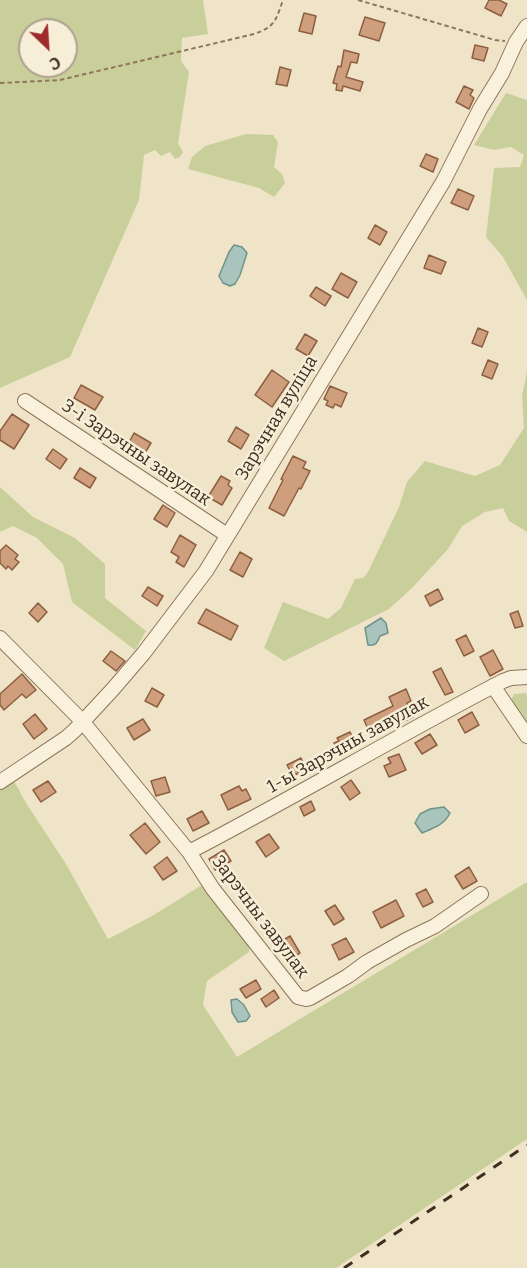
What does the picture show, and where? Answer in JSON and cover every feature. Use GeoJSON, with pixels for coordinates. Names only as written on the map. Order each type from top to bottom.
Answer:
{"type":"FeatureCollection","features":[{"type":"Feature","properties":{"kind":"street","name":"Зарэчная вуліца"},"geometry":{"type":"LineString","coordinates":[[0,782],[66,738],[143,654],[206,571],[442,182],[480,109],[502,73],[516,42],[527,26]]}},
{"type":"Feature","properties":{"kind":"street","name":"3-і Зарэчны завулак"},"geometry":{"type":"LineString","coordinates":[[25,401],[227,536]]}},
{"type":"Feature","properties":{"kind":"street","name":"Зарэчны завулак"},"geometry":{"type":"LineString","coordinates":[[0,638],[82,721],[189,852],[213,889],[296,995],[302,999],[310,998],[348,976],[376,956],[435,926],[481,894]]}},
{"type":"Feature","properties":{"kind":"street","name":"1-ы Зарэчны завулак"},"geometry":{"type":"LineString","coordinates":[[189,852],[493,686],[512,678],[527,677]]}},
{"type":"Feature","properties":{"kind":"street"},"geometry":{"type":"LineString","coordinates":[[493,686],[527,736]]}},
{"type":"Feature","properties":{"kind":"path"},"geometry":{"type":"LineString","coordinates":[[0,83],[60,80],[254,34],[264,31],[277,19],[283,0]]}},
{"type":"Feature","properties":{"kind":"path"},"geometry":{"type":"LineString","coordinates":[[358,0],[495,40],[516,42]]}},
{"type":"Feature","properties":{"kind":"green space"},"geometry":{"type":"Polygon","coordinates":[[[0,0],[203,0],[208,34],[182,38],[181,61],[189,72],[178,143],[183,152],[175,159],[170,152],[161,156],[155,150],[144,155],[139,200],[70,357],[0,388],[0,0]]]}},
{"type":"Feature","properties":{"kind":"green space"},"geometry":{"type":"Polygon","coordinates":[[[506,93],[527,100],[527,300],[503,257],[486,237],[494,168],[520,167],[524,155],[511,147],[494,150],[474,145],[506,93]]]}},
{"type":"Feature","properties":{"kind":"green space"},"geometry":{"type":"Polygon","coordinates":[[[246,134],[273,135],[278,142],[274,167],[282,174],[285,183],[274,197],[259,188],[188,169],[192,157],[205,146],[246,134]]]}},
{"type":"Feature","properties":{"kind":"green space"},"geometry":{"type":"Polygon","coordinates":[[[527,371],[527,532],[509,521],[503,508],[485,512],[462,526],[448,549],[389,609],[284,661],[264,648],[283,602],[328,619],[341,608],[355,579],[363,578],[368,572],[399,507],[407,482],[425,461],[475,476],[500,465],[524,428],[522,396],[527,371]]]}},
{"type":"Feature","properties":{"kind":"green space"},"geometry":{"type":"Polygon","coordinates":[[[0,487],[33,517],[75,538],[105,564],[105,598],[146,631],[135,650],[72,602],[63,564],[37,538],[13,526],[0,532],[0,487]]]}},
{"type":"Feature","properties":{"kind":"green space"},"geometry":{"type":"Polygon","coordinates":[[[525,693],[527,695],[527,729],[510,703],[514,694],[525,693]]]}},
{"type":"Feature","properties":{"kind":"green space"},"geometry":{"type":"Polygon","coordinates":[[[8,770],[26,803],[66,864],[108,939],[152,916],[202,885],[250,945],[249,952],[207,981],[203,1005],[237,1057],[527,882],[527,1139],[336,1268],[0,1268],[0,776],[8,770]]]}},
{"type":"Feature","properties":{"kind":"water"},"geometry":{"type":"Polygon","coordinates":[[[234,245],[242,247],[247,253],[240,275],[235,284],[230,286],[223,283],[219,276],[234,245]]]}},
{"type":"Feature","properties":{"kind":"water"},"geometry":{"type":"Polygon","coordinates":[[[381,618],[386,623],[388,633],[380,636],[375,644],[368,645],[365,628],[381,618]]]}},
{"type":"Feature","properties":{"kind":"water"},"geometry":{"type":"Polygon","coordinates":[[[444,807],[450,813],[445,820],[422,833],[415,823],[420,814],[430,809],[444,807]]]}},
{"type":"Feature","properties":{"kind":"water"},"geometry":{"type":"Polygon","coordinates":[[[237,999],[244,1005],[250,1016],[246,1021],[238,1022],[232,1012],[231,1000],[237,999]]]}},
{"type":"Feature","properties":{"kind":"building"},"geometry":{"type":"Polygon","coordinates":[[[489,0],[499,0],[507,4],[501,16],[485,8],[489,0]]]}},
{"type":"Feature","properties":{"kind":"building"},"geometry":{"type":"Polygon","coordinates":[[[304,13],[316,16],[312,34],[299,31],[304,13]]]}},
{"type":"Feature","properties":{"kind":"building"},"geometry":{"type":"Polygon","coordinates":[[[365,17],[385,23],[379,41],[359,35],[365,17]]]}},
{"type":"Feature","properties":{"kind":"building"},"geometry":{"type":"Polygon","coordinates":[[[475,45],[488,48],[484,61],[472,58],[475,45]]]}},
{"type":"Feature","properties":{"kind":"building"},"geometry":{"type":"Polygon","coordinates":[[[344,50],[359,54],[357,63],[351,62],[346,77],[363,82],[360,91],[343,86],[342,91],[336,90],[337,84],[333,83],[338,66],[341,67],[344,50]]]}},
{"type":"Feature","properties":{"kind":"building"},"geometry":{"type":"Polygon","coordinates":[[[280,67],[291,70],[287,86],[276,84],[280,67]]]}},
{"type":"Feature","properties":{"kind":"building"},"geometry":{"type":"Polygon","coordinates":[[[464,86],[473,90],[470,95],[474,98],[469,109],[456,102],[464,86]]]}},
{"type":"Feature","properties":{"kind":"building"},"geometry":{"type":"Polygon","coordinates":[[[426,154],[438,159],[433,172],[420,166],[426,154]]]}},
{"type":"Feature","properties":{"kind":"building"},"geometry":{"type":"Polygon","coordinates":[[[458,189],[474,196],[468,210],[451,203],[458,189]]]}},
{"type":"Feature","properties":{"kind":"building"},"geometry":{"type":"Polygon","coordinates":[[[375,225],[387,232],[380,245],[368,238],[375,225]]]}},
{"type":"Feature","properties":{"kind":"building"},"geometry":{"type":"Polygon","coordinates":[[[429,255],[446,262],[441,274],[424,268],[429,255]]]}},
{"type":"Feature","properties":{"kind":"building"},"geometry":{"type":"Polygon","coordinates":[[[341,273],[357,282],[348,298],[332,289],[341,273]]]}},
{"type":"Feature","properties":{"kind":"building"},"geometry":{"type":"Polygon","coordinates":[[[316,287],[331,296],[325,306],[310,296],[316,287]]]}},
{"type":"Feature","properties":{"kind":"building"},"geometry":{"type":"Polygon","coordinates":[[[478,328],[488,332],[482,347],[472,343],[478,328]]]}},
{"type":"Feature","properties":{"kind":"building"},"geometry":{"type":"Polygon","coordinates":[[[305,334],[317,341],[308,356],[296,349],[305,334]]]}},
{"type":"Feature","properties":{"kind":"building"},"geometry":{"type":"Polygon","coordinates":[[[488,360],[498,364],[492,379],[482,375],[488,360]]]}},
{"type":"Feature","properties":{"kind":"building"},"geometry":{"type":"Polygon","coordinates":[[[272,370],[289,382],[272,407],[255,395],[272,370]]]}},
{"type":"Feature","properties":{"kind":"building"},"geometry":{"type":"Polygon","coordinates":[[[81,385],[103,397],[95,410],[74,398],[81,385]]]}},
{"type":"Feature","properties":{"kind":"building"},"geometry":{"type":"Polygon","coordinates":[[[330,386],[347,393],[341,407],[335,404],[333,408],[326,405],[328,401],[324,399],[330,386]]]}},
{"type":"Feature","properties":{"kind":"building"},"geometry":{"type":"Polygon","coordinates":[[[12,414],[29,425],[14,449],[0,440],[0,431],[12,414]]]}},
{"type":"Feature","properties":{"kind":"building"},"geometry":{"type":"Polygon","coordinates":[[[236,427],[249,435],[241,449],[228,441],[236,427]]]}},
{"type":"Feature","properties":{"kind":"building"},"geometry":{"type":"Polygon","coordinates":[[[134,433],[151,443],[145,453],[140,450],[138,454],[126,448],[134,433]]]}},
{"type":"Feature","properties":{"kind":"building"},"geometry":{"type":"Polygon","coordinates":[[[53,449],[67,459],[60,469],[46,459],[53,449]]]}},
{"type":"Feature","properties":{"kind":"building"},"geometry":{"type":"Polygon","coordinates":[[[293,456],[306,462],[303,468],[310,471],[284,516],[269,508],[293,456]]]}},
{"type":"Feature","properties":{"kind":"building"},"geometry":{"type":"Polygon","coordinates":[[[80,468],[96,478],[90,488],[74,478],[80,468]]]}},
{"type":"Feature","properties":{"kind":"building"},"geometry":{"type":"Polygon","coordinates":[[[221,476],[230,481],[228,485],[232,488],[222,505],[208,497],[221,476]]]}},
{"type":"Feature","properties":{"kind":"building"},"geometry":{"type":"Polygon","coordinates":[[[163,505],[175,513],[167,527],[154,519],[163,505]]]}},
{"type":"Feature","properties":{"kind":"building"},"geometry":{"type":"Polygon","coordinates":[[[180,535],[196,545],[184,567],[176,562],[179,557],[171,552],[180,535]]]}},
{"type":"Feature","properties":{"kind":"building"},"geometry":{"type":"Polygon","coordinates":[[[6,545],[18,555],[15,559],[19,562],[12,570],[8,566],[6,569],[0,563],[0,551],[6,545]]]}},
{"type":"Feature","properties":{"kind":"building"},"geometry":{"type":"Polygon","coordinates":[[[240,552],[252,559],[243,577],[230,570],[240,552]]]}},
{"type":"Feature","properties":{"kind":"building"},"geometry":{"type":"Polygon","coordinates":[[[148,587],[163,596],[157,606],[142,596],[148,587]]]}},
{"type":"Feature","properties":{"kind":"building"},"geometry":{"type":"Polygon","coordinates":[[[438,589],[443,599],[430,606],[425,596],[438,589]]]}},
{"type":"Feature","properties":{"kind":"building"},"geometry":{"type":"Polygon","coordinates":[[[38,603],[47,612],[38,622],[29,613],[38,603]]]}},
{"type":"Feature","properties":{"kind":"building"},"geometry":{"type":"Polygon","coordinates":[[[206,609],[238,626],[231,640],[198,623],[206,609]]]}},
{"type":"Feature","properties":{"kind":"building"},"geometry":{"type":"Polygon","coordinates":[[[518,611],[523,626],[515,628],[510,614],[518,611]]]}},
{"type":"Feature","properties":{"kind":"building"},"geometry":{"type":"Polygon","coordinates":[[[466,635],[474,651],[464,656],[456,640],[466,635]]]}},
{"type":"Feature","properties":{"kind":"building"},"geometry":{"type":"Polygon","coordinates":[[[493,650],[503,669],[490,676],[480,657],[493,650]]]}},
{"type":"Feature","properties":{"kind":"building"},"geometry":{"type":"Polygon","coordinates":[[[111,651],[125,661],[116,671],[103,661],[111,651]]]}},
{"type":"Feature","properties":{"kind":"building"},"geometry":{"type":"Polygon","coordinates":[[[441,668],[453,692],[445,695],[433,672],[441,668]]]}},
{"type":"Feature","properties":{"kind":"building"},"geometry":{"type":"Polygon","coordinates":[[[22,674],[36,690],[26,698],[22,694],[4,710],[0,705],[0,694],[22,674]]]}},
{"type":"Feature","properties":{"kind":"building"},"geometry":{"type":"Polygon","coordinates":[[[152,688],[164,695],[157,707],[145,701],[152,688]]]}},
{"type":"Feature","properties":{"kind":"building"},"geometry":{"type":"Polygon","coordinates":[[[406,689],[411,701],[407,703],[413,717],[401,723],[399,720],[370,734],[364,720],[393,706],[389,697],[406,689]]]}},
{"type":"Feature","properties":{"kind":"building"},"geometry":{"type":"Polygon","coordinates":[[[472,712],[479,725],[465,733],[458,720],[472,712]]]}},
{"type":"Feature","properties":{"kind":"building"},"geometry":{"type":"Polygon","coordinates":[[[35,714],[47,729],[34,739],[23,724],[35,714]]]}},
{"type":"Feature","properties":{"kind":"building"},"geometry":{"type":"Polygon","coordinates":[[[143,719],[150,730],[134,740],[127,728],[143,719]]]}},
{"type":"Feature","properties":{"kind":"building"},"geometry":{"type":"Polygon","coordinates":[[[350,732],[357,746],[340,754],[334,743],[339,741],[337,738],[350,732]]]}},
{"type":"Feature","properties":{"kind":"building"},"geometry":{"type":"Polygon","coordinates":[[[430,734],[437,745],[422,754],[415,743],[430,734]]]}},
{"type":"Feature","properties":{"kind":"building"},"geometry":{"type":"Polygon","coordinates":[[[399,754],[406,770],[389,777],[384,766],[391,763],[388,758],[399,754]]]}},
{"type":"Feature","properties":{"kind":"building"},"geometry":{"type":"Polygon","coordinates":[[[301,758],[306,769],[293,776],[287,765],[301,758]]]}},
{"type":"Feature","properties":{"kind":"building"},"geometry":{"type":"Polygon","coordinates":[[[165,777],[170,792],[156,796],[151,781],[165,777]]]}},
{"type":"Feature","properties":{"kind":"building"},"geometry":{"type":"Polygon","coordinates":[[[351,780],[360,793],[350,800],[341,787],[351,780]]]}},
{"type":"Feature","properties":{"kind":"building"},"geometry":{"type":"Polygon","coordinates":[[[48,781],[56,792],[41,802],[33,790],[48,781]]]}},
{"type":"Feature","properties":{"kind":"building"},"geometry":{"type":"Polygon","coordinates":[[[239,786],[242,791],[246,789],[251,799],[228,810],[221,795],[239,786]]]}},
{"type":"Feature","properties":{"kind":"building"},"geometry":{"type":"Polygon","coordinates":[[[311,801],[315,810],[304,816],[300,807],[311,801]]]}},
{"type":"Feature","properties":{"kind":"building"},"geometry":{"type":"Polygon","coordinates":[[[202,811],[209,823],[193,831],[187,819],[202,811]]]}},
{"type":"Feature","properties":{"kind":"building"},"geometry":{"type":"Polygon","coordinates":[[[145,823],[160,842],[146,854],[130,835],[145,823]]]}},
{"type":"Feature","properties":{"kind":"building"},"geometry":{"type":"Polygon","coordinates":[[[269,834],[279,848],[266,857],[256,842],[269,834]]]}},
{"type":"Feature","properties":{"kind":"building"},"geometry":{"type":"Polygon","coordinates":[[[224,850],[231,861],[215,870],[209,859],[224,850]]]}},
{"type":"Feature","properties":{"kind":"building"},"geometry":{"type":"Polygon","coordinates":[[[167,857],[177,871],[163,880],[154,867],[167,857]]]}},
{"type":"Feature","properties":{"kind":"building"},"geometry":{"type":"Polygon","coordinates":[[[469,867],[477,881],[463,889],[455,876],[469,867]]]}},
{"type":"Feature","properties":{"kind":"building"},"geometry":{"type":"Polygon","coordinates":[[[426,889],[433,902],[423,907],[416,894],[426,889]]]}},
{"type":"Feature","properties":{"kind":"building"},"geometry":{"type":"Polygon","coordinates":[[[396,900],[404,916],[381,928],[373,912],[396,900]]]}},
{"type":"Feature","properties":{"kind":"building"},"geometry":{"type":"Polygon","coordinates":[[[335,905],[344,919],[334,925],[325,911],[335,905]]]}},
{"type":"Feature","properties":{"kind":"building"},"geometry":{"type":"Polygon","coordinates":[[[290,936],[300,953],[288,960],[277,944],[290,936]]]}},
{"type":"Feature","properties":{"kind":"building"},"geometry":{"type":"Polygon","coordinates":[[[346,938],[354,952],[339,960],[332,945],[346,938]]]}},
{"type":"Feature","properties":{"kind":"building"},"geometry":{"type":"Polygon","coordinates":[[[256,980],[261,989],[246,998],[240,989],[256,980]]]}},
{"type":"Feature","properties":{"kind":"building"},"geometry":{"type":"Polygon","coordinates":[[[274,990],[279,998],[266,1007],[261,999],[274,990]]]}},
{"type":"Feature","properties":{"kind":"railway"},"geometry":{"type":"LineString","coordinates":[[344,1268],[527,1145]]}}]}
